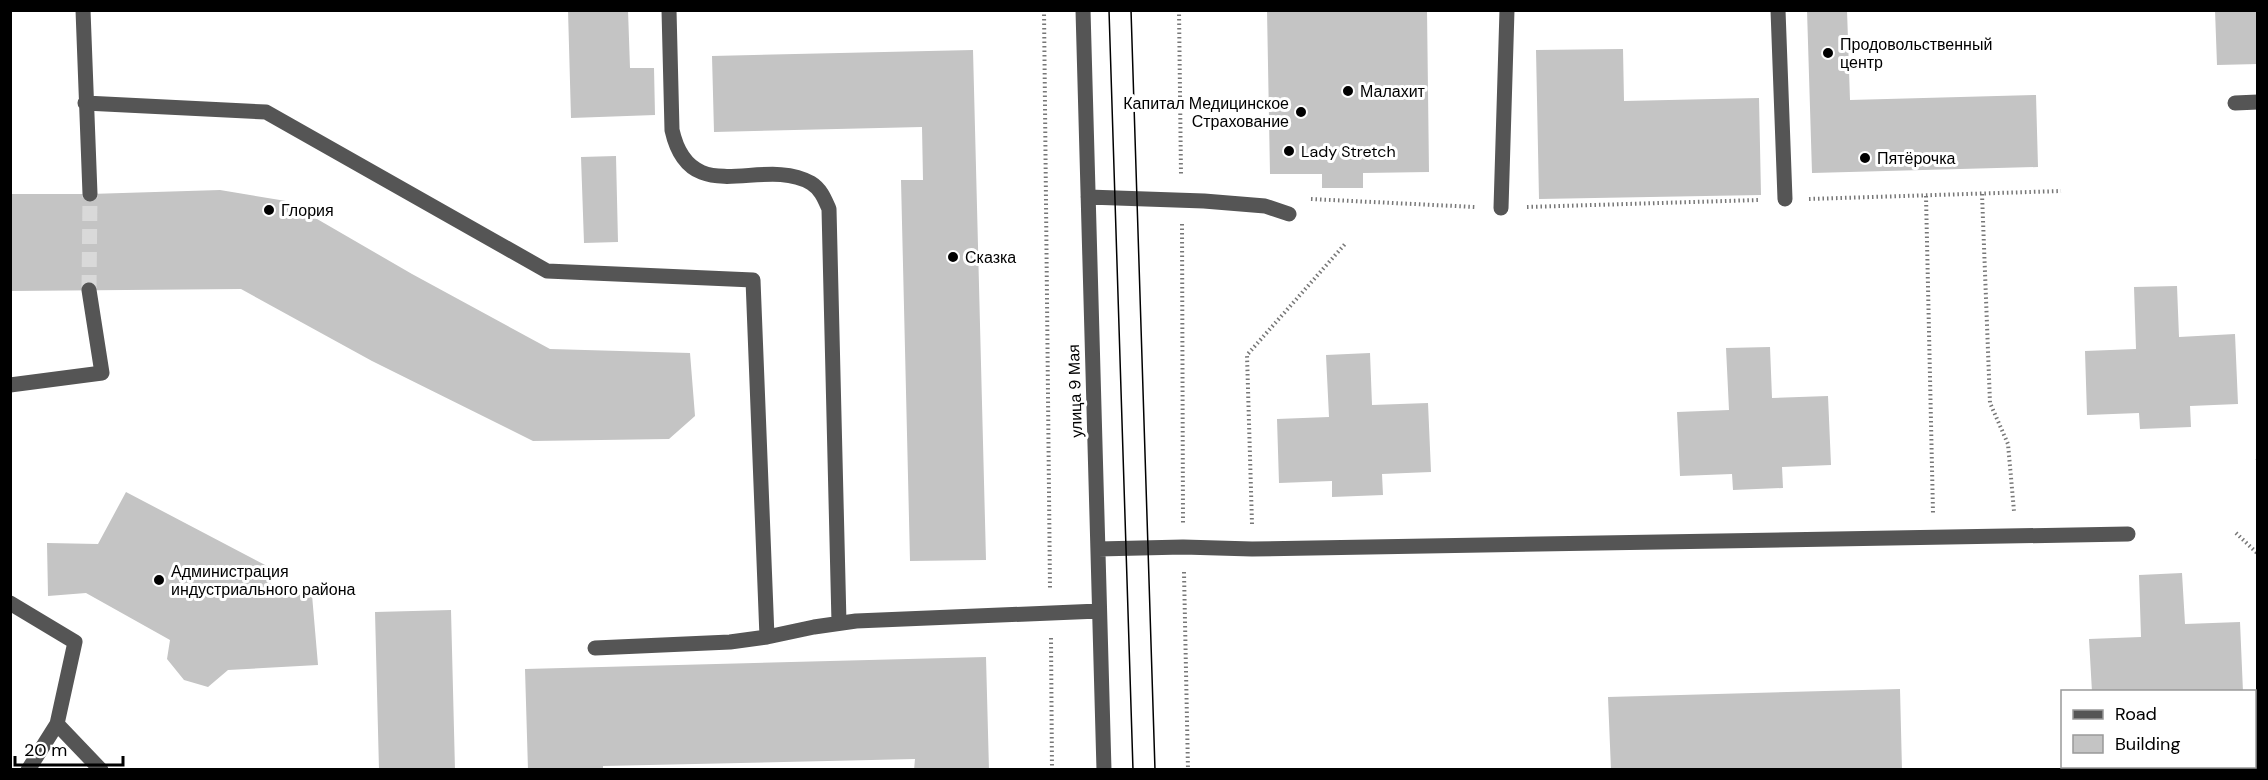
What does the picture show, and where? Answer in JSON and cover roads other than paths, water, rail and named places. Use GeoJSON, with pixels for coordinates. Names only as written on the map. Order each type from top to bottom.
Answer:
{"type":"FeatureCollection","features":[{"type":"Feature","properties":{"kind":"street"},"geometry":{"type":"LineString","coordinates":[[83,10],[90,194]]}},
{"type":"Feature","properties":{"kind":"street"},"geometry":{"type":"LineString","coordinates":[[669,10],[672,130],[676,147],[683,159],[696,171],[712,177],[786,176],[812,183],[823,194],[829,209],[839,623]]}},
{"type":"Feature","properties":{"kind":"street","name":"улица 9 Мая"},"geometry":{"type":"LineString","coordinates":[[1083,10],[1104,770]]}},
{"type":"Feature","properties":{"kind":"street"},"geometry":{"type":"LineString","coordinates":[[1501,208],[1507,10]]}},
{"type":"Feature","properties":{"kind":"street"},"geometry":{"type":"LineString","coordinates":[[1778,10],[1785,199]]}},
{"type":"Feature","properties":{"kind":"street"},"geometry":{"type":"LineString","coordinates":[[2235,103],[2258,102]]}},
{"type":"Feature","properties":{"kind":"street"},"geometry":{"type":"LineString","coordinates":[[85,103],[266,112],[547,272],[753,280],[767,637]]}},
{"type":"Feature","properties":{"kind":"street"},"geometry":{"type":"LineString","coordinates":[[1088,197],[1265,206],[1289,214]]}},
{"type":"Feature","properties":{"kind":"street"},"geometry":{"type":"LineString","coordinates":[[10,385],[102,373],[89,290]]}},
{"type":"Feature","properties":{"kind":"street"},"geometry":{"type":"LineString","coordinates":[[1098,549],[1183,546],[1252,549],[2128,534]]}},
{"type":"Feature","properties":{"kind":"street"},"geometry":{"type":"LineString","coordinates":[[10,603],[75,642],[57,724],[28,770]]}},
{"type":"Feature","properties":{"kind":"street"},"geometry":{"type":"LineString","coordinates":[[595,648],[745,642],[839,623],[1099,611]]}},
{"type":"Feature","properties":{"kind":"street"},"geometry":{"type":"LineString","coordinates":[[57,724],[101,770]]}},
{"type":"Feature","properties":{"kind":"tunnel"},"geometry":{"type":"LineString","coordinates":[[89,290],[90,194]]}},
{"type":"Feature","properties":{"kind":"tram line"},"geometry":{"type":"LineString","coordinates":[[1109,10],[1133,770]]}},
{"type":"Feature","properties":{"kind":"tram line"},"geometry":{"type":"LineString","coordinates":[[1131,10],[1155,770]]}},
{"type":"Feature","properties":{"kind":"place","name":"Продовольственный центр"},"geometry":{"type":"Point","coordinates":[1828,53]}},
{"type":"Feature","properties":{"kind":"place","name":"Малахит"},"geometry":{"type":"Point","coordinates":[1348,91]}},
{"type":"Feature","properties":{"kind":"place","name":"Капитал Медицинское Страхование"},"geometry":{"type":"Point","coordinates":[1301,112]}},
{"type":"Feature","properties":{"kind":"place","name":"Lady Stretch"},"geometry":{"type":"Point","coordinates":[1289,151]}},
{"type":"Feature","properties":{"kind":"place","name":"Пятёрочка"},"geometry":{"type":"Point","coordinates":[1865,158]}},
{"type":"Feature","properties":{"kind":"place","name":"Глория"},"geometry":{"type":"Point","coordinates":[269,210]}},
{"type":"Feature","properties":{"kind":"place","name":"Сказка"},"geometry":{"type":"Point","coordinates":[953,257]}},
{"type":"Feature","properties":{"kind":"place","name":"Администрация индустриального района"},"geometry":{"type":"Point","coordinates":[159,580]}}]}
